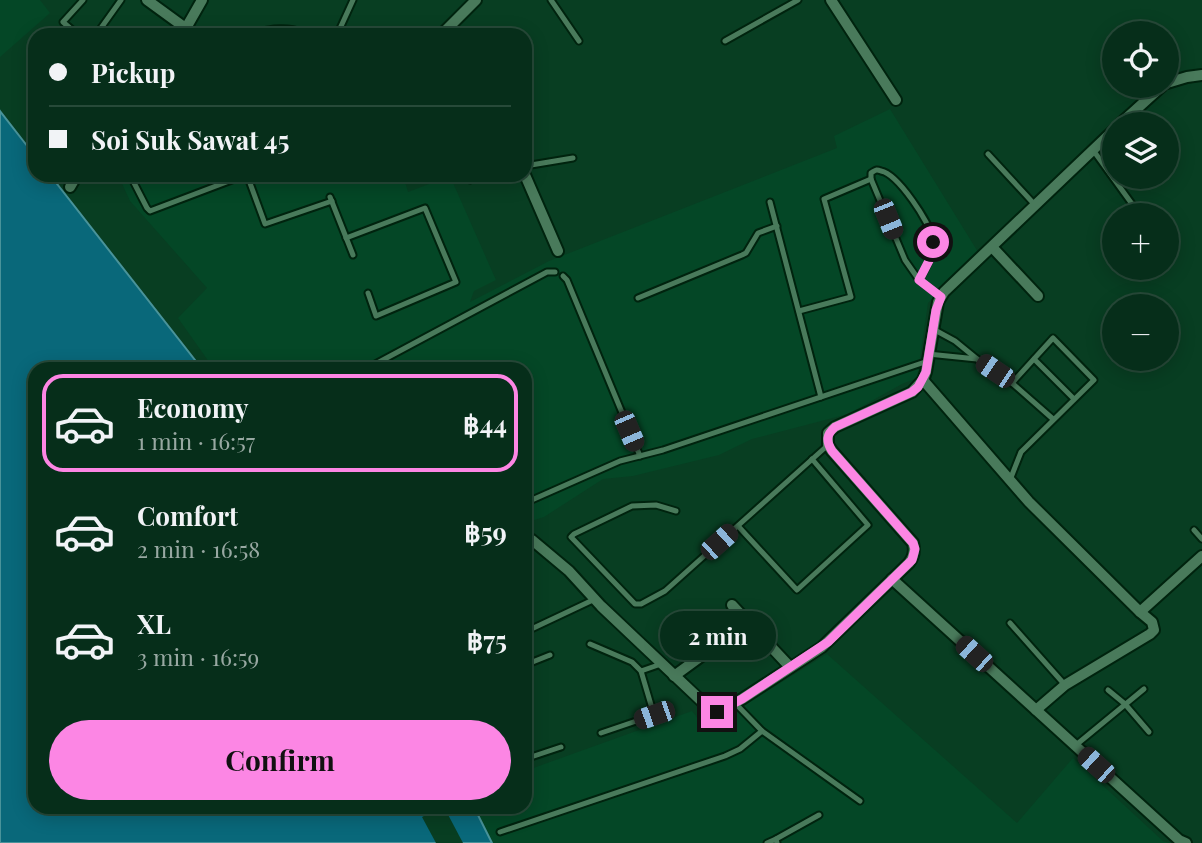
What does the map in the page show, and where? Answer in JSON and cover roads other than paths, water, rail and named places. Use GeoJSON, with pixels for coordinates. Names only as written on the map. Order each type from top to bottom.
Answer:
{"type":"FeatureCollection","features":[{"type":"Feature","properties":{"kind":"street"},"geometry":{"type":"LineString","coordinates":[[147,0],[185,28]]}},
{"type":"Feature","properties":{"kind":"street"},"geometry":{"type":"LineString","coordinates":[[192,28],[202,0]]}},
{"type":"Feature","properties":{"kind":"street"},"geometry":{"type":"LineString","coordinates":[[448,28],[475,0]]}},
{"type":"Feature","properties":{"kind":"street"},"geometry":{"type":"LineString","coordinates":[[831,0],[896,100]]}},
{"type":"Feature","properties":{"kind":"street"},"geometry":{"type":"LineString","coordinates":[[1179,78],[1202,75]]}},
{"type":"Feature","properties":{"kind":"street"},"geometry":{"type":"LineString","coordinates":[[1133,112],[1149,98]]}},
{"type":"Feature","properties":{"kind":"street"},"geometry":{"type":"LineString","coordinates":[[532,540],[569,571],[712,712],[735,703],[828,642],[912,560],[915,549],[913,543],[832,451],[828,445],[828,433],[835,427],[912,392],[923,380],[936,310],[944,292],[1102,141]]}},
{"type":"Feature","properties":{"kind":"street"},"geometry":{"type":"LineString","coordinates":[[70,187],[73,182]]}},
{"type":"Feature","properties":{"kind":"street"},"geometry":{"type":"LineString","coordinates":[[528,182],[558,251]]}},
{"type":"Feature","properties":{"kind":"street"},"geometry":{"type":"LineString","coordinates":[[992,247],[1038,296]]}},
{"type":"Feature","properties":{"kind":"street"},"geometry":{"type":"LineString","coordinates":[[923,380],[1029,502],[1152,622],[1154,630],[1150,634],[1065,685],[1035,710]]}},
{"type":"Feature","properties":{"kind":"street"},"geometry":{"type":"LineString","coordinates":[[1140,612],[1202,556]]}},
{"type":"Feature","properties":{"kind":"street"},"geometry":{"type":"LineString","coordinates":[[892,579],[1179,840],[1186,843]]}},
{"type":"Feature","properties":{"kind":"street"},"geometry":{"type":"LineString","coordinates":[[732,605],[790,667]]}},
{"type":"Feature","properties":{"kind":"street"},"geometry":{"type":"LineString","coordinates":[[674,676],[748,622]]}},
{"type":"Feature","properties":{"kind":"lane"},"geometry":{"type":"LineString","coordinates":[[70,28],[63,22],[83,0]]}},
{"type":"Feature","properties":{"kind":"lane"},"geometry":{"type":"LineString","coordinates":[[101,28],[121,0]]}},
{"type":"Feature","properties":{"kind":"lane"},"geometry":{"type":"LineString","coordinates":[[340,28],[353,0]]}},
{"type":"Feature","properties":{"kind":"lane"},"geometry":{"type":"LineString","coordinates":[[551,0],[579,41]]}},
{"type":"Feature","properties":{"kind":"lane"},"geometry":{"type":"LineString","coordinates":[[725,41],[798,0]]}},
{"type":"Feature","properties":{"kind":"lane"},"geometry":{"type":"LineString","coordinates":[[1093,150],[1131,203]]}},
{"type":"Feature","properties":{"kind":"lane"},"geometry":{"type":"LineString","coordinates":[[988,154],[1035,205]]}},
{"type":"Feature","properties":{"kind":"lane"},"geometry":{"type":"LineString","coordinates":[[532,165],[573,158]]}},
{"type":"Feature","properties":{"kind":"lane"},"geometry":{"type":"LineString","coordinates":[[919,280],[932,255],[931,232],[907,193],[895,180],[886,172],[879,170],[871,173],[871,179],[905,260],[919,280],[941,297]]}},
{"type":"Feature","properties":{"kind":"lane"},"geometry":{"type":"LineString","coordinates":[[799,311],[851,296],[824,200],[871,179]]}},
{"type":"Feature","properties":{"kind":"lane"},"geometry":{"type":"LineString","coordinates":[[134,182],[150,211],[227,182]]}},
{"type":"Feature","properties":{"kind":"lane"},"geometry":{"type":"LineString","coordinates":[[249,182],[265,224],[331,199],[352,255]]}},
{"type":"Feature","properties":{"kind":"lane"},"geometry":{"type":"LineString","coordinates":[[770,202],[821,397]]}},
{"type":"Feature","properties":{"kind":"lane"},"geometry":{"type":"LineString","coordinates":[[346,238],[425,208],[456,282],[376,316],[368,293]]}},
{"type":"Feature","properties":{"kind":"lane"},"geometry":{"type":"LineString","coordinates":[[638,298],[742,256],[758,233],[776,226]]}},
{"type":"Feature","properties":{"kind":"lane"},"geometry":{"type":"LineString","coordinates":[[379,362],[547,272],[555,271]]}},
{"type":"Feature","properties":{"kind":"lane"},"geometry":{"type":"LineString","coordinates":[[563,276],[640,456]]}},
{"type":"Feature","properties":{"kind":"lane"},"geometry":{"type":"LineString","coordinates":[[933,329],[956,341],[1012,383],[1053,419]]}},
{"type":"Feature","properties":{"kind":"lane"},"geometry":{"type":"LineString","coordinates":[[1010,481],[1021,452],[1094,380],[1053,338],[1012,383]]}},
{"type":"Feature","properties":{"kind":"lane"},"geometry":{"type":"LineString","coordinates":[[532,500],[620,461],[663,450],[821,397],[928,357],[977,359]]}},
{"type":"Feature","properties":{"kind":"lane"},"geometry":{"type":"LineString","coordinates":[[1034,359],[1074,399]]}},
{"type":"Feature","properties":{"kind":"lane"},"geometry":{"type":"LineString","coordinates":[[676,511],[656,505],[632,506],[571,537],[635,604],[641,604],[665,591],[828,445]]}},
{"type":"Feature","properties":{"kind":"lane"},"geometry":{"type":"LineString","coordinates":[[738,526],[797,590],[868,525],[812,459]]}},
{"type":"Feature","properties":{"kind":"lane"},"geometry":{"type":"LineString","coordinates":[[1194,530],[1202,539]]}},
{"type":"Feature","properties":{"kind":"lane"},"geometry":{"type":"LineString","coordinates":[[532,629],[595,599]]}},
{"type":"Feature","properties":{"kind":"lane"},"geometry":{"type":"LineString","coordinates":[[1010,623],[1065,685]]}},
{"type":"Feature","properties":{"kind":"lane"},"geometry":{"type":"LineString","coordinates":[[590,644],[632,662],[641,671],[654,715],[601,733]]}},
{"type":"Feature","properties":{"kind":"lane"},"geometry":{"type":"LineString","coordinates":[[532,662],[550,655]]}},
{"type":"Feature","properties":{"kind":"lane"},"geometry":{"type":"LineString","coordinates":[[641,671],[661,664]]}},
{"type":"Feature","properties":{"kind":"lane"},"geometry":{"type":"LineString","coordinates":[[1076,746],[1144,689]]}},
{"type":"Feature","properties":{"kind":"lane"},"geometry":{"type":"LineString","coordinates":[[1108,690],[1125,704],[1149,733]]}},
{"type":"Feature","properties":{"kind":"lane"},"geometry":{"type":"LineString","coordinates":[[735,703],[762,731],[860,801]]}},
{"type":"Feature","properties":{"kind":"lane"},"geometry":{"type":"LineString","coordinates":[[500,832],[725,756],[740,749],[762,731]]}},
{"type":"Feature","properties":{"kind":"lane"},"geometry":{"type":"LineString","coordinates":[[532,757],[561,747]]}},
{"type":"Feature","properties":{"kind":"lane"},"geometry":{"type":"LineString","coordinates":[[767,843],[777,841],[819,815]]}},
{"type":"Feature","properties":{"kind":"water"},"geometry":{"type":"Polygon","coordinates":[[[0,111],[28,147],[28,182],[55,182],[197,362],[28,362],[28,814],[478,814],[492,843],[0,843],[0,111]]]}}]}
